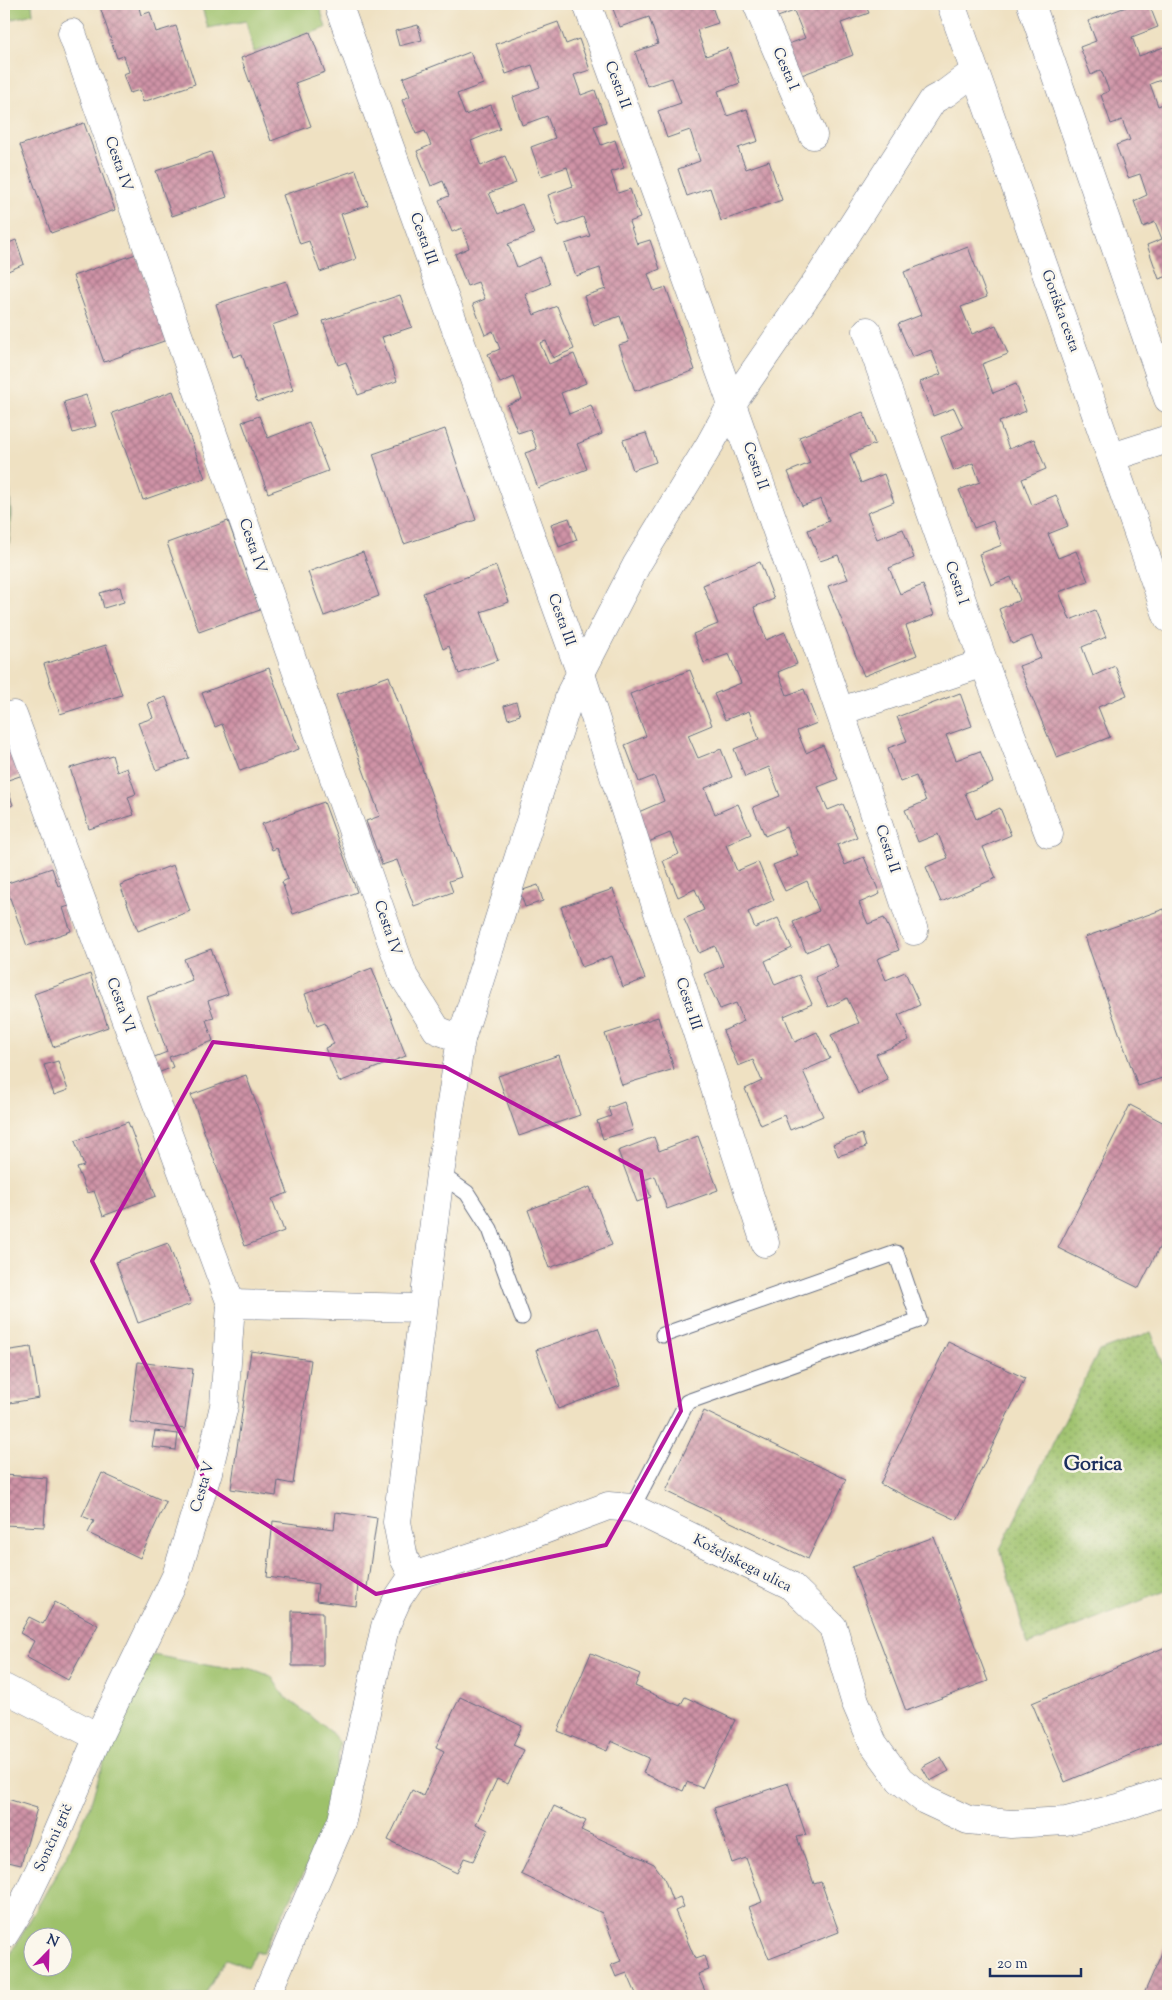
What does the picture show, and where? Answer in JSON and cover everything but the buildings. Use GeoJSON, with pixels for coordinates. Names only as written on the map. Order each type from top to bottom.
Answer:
{"type":"FeatureCollection","features":[{"type":"Feature","properties":{"kind":"street","name":"Cesta III"},"geometry":{"type":"LineString","coordinates":[[338,4],[581,674],[766,1242]]}},
{"type":"Feature","properties":{"kind":"street","name":"Cesta II"},"geometry":{"type":"LineString","coordinates":[[587,4],[733,402],[841,711],[914,931]]}},
{"type":"Feature","properties":{"kind":"street","name":"Cesta I"},"geometry":{"type":"LineString","coordinates":[[757,4],[813,135]]}},
{"type":"Feature","properties":{"kind":"street","name":"Goriška cesta"},"geometry":{"type":"LineString","coordinates":[[951,4],[1168,618]]}},
{"type":"Feature","properties":{"kind":"street"},"geometry":{"type":"LineString","coordinates":[[1031,4],[1168,399]]}},
{"type":"Feature","properties":{"kind":"street","name":"Cesta IV"},"geometry":{"type":"LineString","coordinates":[[72,33],[404,977],[437,1030],[461,1039]]}},
{"type":"Feature","properties":{"kind":"street"},"geometry":{"type":"LineString","coordinates":[[266,1996],[342,1820],[385,1627],[398,1598],[413,1576],[404,1558],[397,1522],[422,1308],[461,1039],[571,692],[637,564],[710,444],[733,402],[818,279],[933,100],[946,93],[974,72]]}},
{"type":"Feature","properties":{"kind":"street","name":"Cesta I"},"geometry":{"type":"LineString","coordinates":[[867,331],[984,663],[1049,834]]}},
{"type":"Feature","properties":{"kind":"street"},"geometry":{"type":"LineString","coordinates":[[1112,457],[1168,438]]}},
{"type":"Feature","properties":{"kind":"street"},"geometry":{"type":"LineString","coordinates":[[841,711],[984,663]]}},
{"type":"Feature","properties":{"kind":"street","name":"Cesta VI"},"geometry":{"type":"LineString","coordinates":[[4,718],[13,715],[231,1304]]}},
{"type":"Feature","properties":{"kind":"street"},"geometry":{"type":"LineString","coordinates":[[231,1304],[422,1308]]}},
{"type":"Feature","properties":{"kind":"street","name":"Cesta V"},"geometry":{"type":"LineString","coordinates":[[98,1737],[176,1576],[224,1406],[231,1304]]}},
{"type":"Feature","properties":{"kind":"street","name":"Koželjskega ulica"},"geometry":{"type":"LineString","coordinates":[[413,1576],[478,1555],[608,1506],[632,1508],[790,1585],[833,1627],[855,1701],[873,1743],[900,1780],[924,1800],[968,1820],[1011,1824],[1066,1821],[1125,1806],[1168,1791]]}},
{"type":"Feature","properties":{"kind":"street"},"geometry":{"type":"LineString","coordinates":[[4,1688],[98,1737]]}},
{"type":"Feature","properties":{"kind":"street","name":"Sončni grič"},"geometry":{"type":"LineString","coordinates":[[4,1935],[22,1906],[52,1844],[98,1737]]}},
{"type":"Feature","properties":{"kind":"lane"},"geometry":{"type":"LineString","coordinates":[[440,1174],[467,1193],[490,1229],[522,1317]]}},
{"type":"Feature","properties":{"kind":"lane"},"geometry":{"type":"LineString","coordinates":[[632,1508],[687,1402],[919,1320],[896,1253],[663,1335]]}},
{"type":"Feature","properties":{"kind":"highlighted area"},"geometry":{"type":"Polygon","coordinates":[[[213,1042],[445,1067],[641,1171],[681,1411],[606,1545],[376,1594],[209,1488],[92,1261],[213,1042]]]}},
{"type":"Feature","properties":{"kind":"green space"},"geometry":{"type":"Polygon","coordinates":[[[4,4],[32,4],[33,14],[4,21],[4,4]]]}},
{"type":"Feature","properties":{"kind":"green space"},"geometry":{"type":"Polygon","coordinates":[[[201,4],[319,4],[326,28],[254,52],[246,21],[208,28],[201,4]]]}},
{"type":"Feature","properties":{"kind":"green space"},"geometry":{"type":"Polygon","coordinates":[[[4,448],[9,480],[11,526],[4,573],[4,448]]]}},
{"type":"Feature","properties":{"kind":"green space"},"geometry":{"type":"Polygon","coordinates":[[[1151,1332],[1168,1375],[1168,1590],[1028,1645],[1000,1549],[1099,1351],[1151,1332]]]}},
{"type":"Feature","properties":{"kind":"green space"},"geometry":{"type":"Polygon","coordinates":[[[153,1655],[217,1667],[250,1668],[271,1676],[285,1697],[329,1730],[340,1743],[335,1779],[321,1833],[298,1885],[263,1952],[256,1952],[248,1967],[226,1959],[204,1996],[4,1996],[4,1966],[22,1934],[22,1978],[72,1978],[72,1928],[26,1928],[67,1855],[89,1808],[112,1735],[153,1655]]]}},
{"type":"Feature","properties":{"kind":"district","name":"Gorica"},"geometry":{"type":"Point","coordinates":[1093,1465]}}]}
